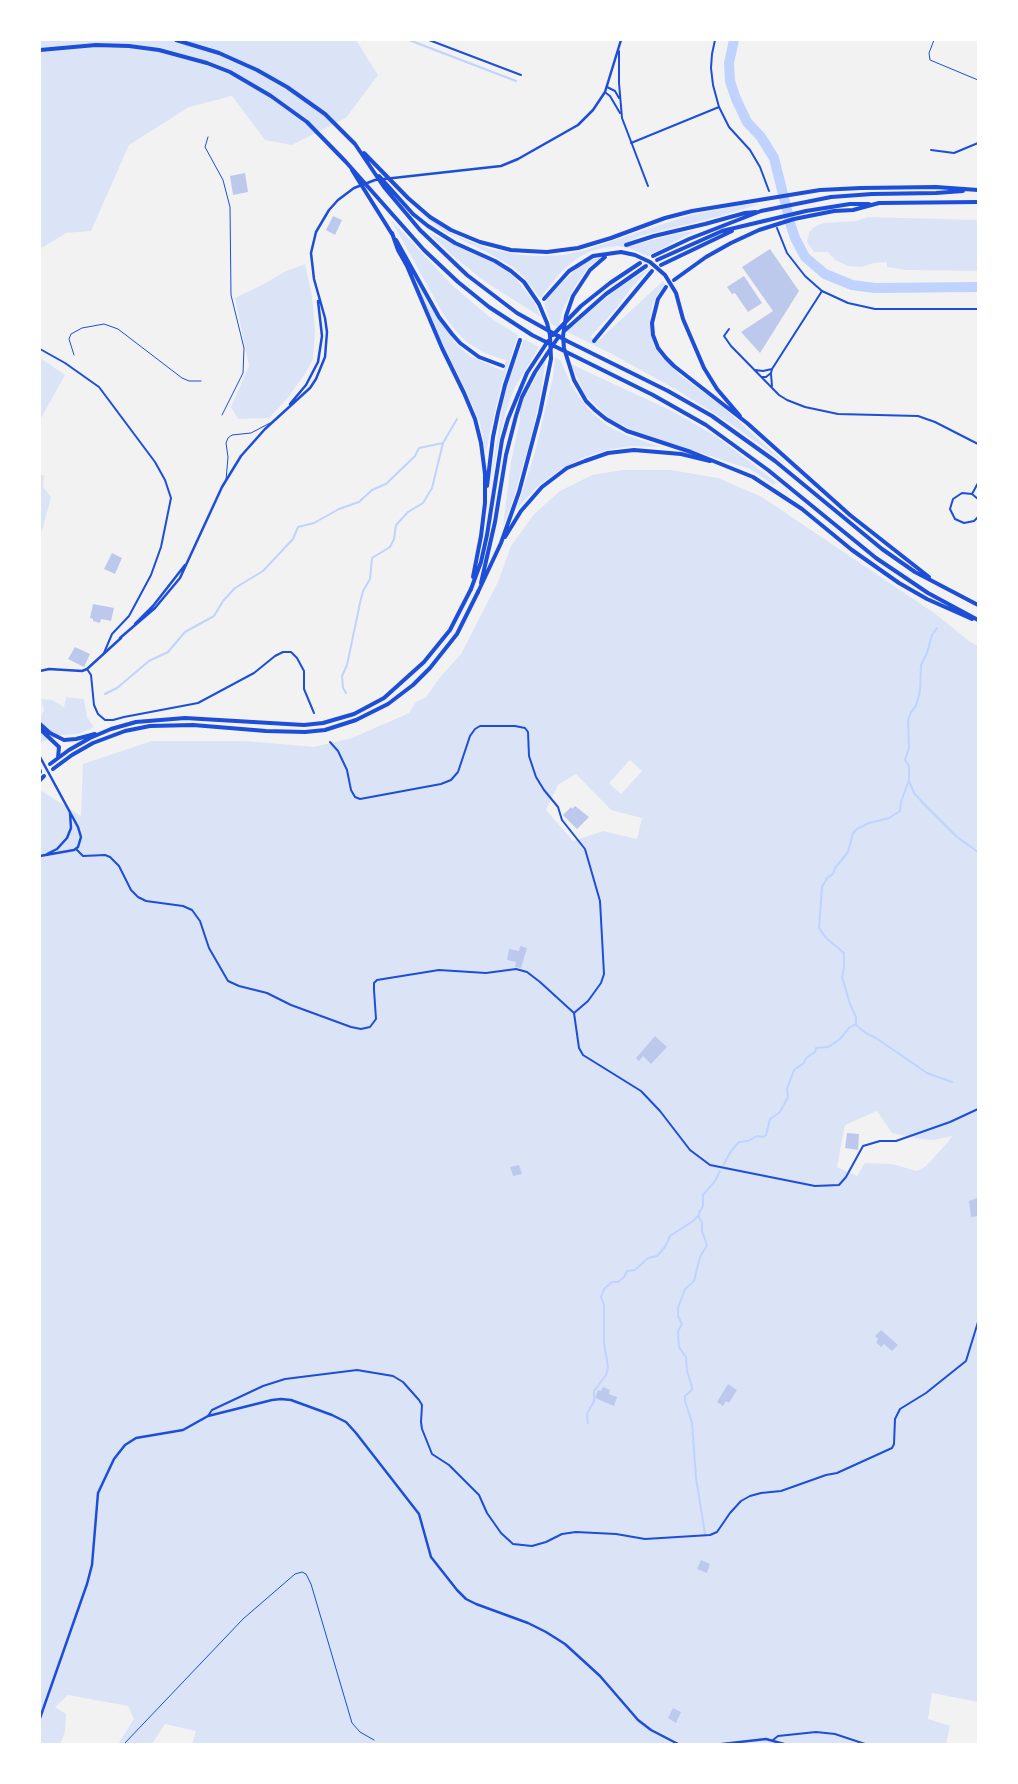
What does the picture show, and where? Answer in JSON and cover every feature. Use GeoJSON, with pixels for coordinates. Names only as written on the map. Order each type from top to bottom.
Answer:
{"type":"FeatureCollection","features":[{"type":"Feature","properties":{"kind":"main road"},"geometry":{"type":"LineString","coordinates":[[176,40],[238,60],[273,79],[325,114],[430,218],[469,238],[511,250],[547,252],[578,248],[681,214],[716,206],[802,193],[861,188],[936,187],[978,190]]}},
{"type":"Feature","properties":{"kind":"main road"},"geometry":{"type":"LineString","coordinates":[[40,50],[86,45],[129,46],[172,53],[207,63],[245,80],[292,110],[307,122],[346,162],[424,250],[458,282],[489,307],[532,335],[663,400],[720,434],[768,470],[876,558],[915,585],[978,621]]}},
{"type":"Feature","properties":{"kind":"main road"},"geometry":{"type":"LineString","coordinates":[[355,144],[384,187],[420,230],[458,267],[496,298],[538,326],[674,394],[726,425],[775,462],[882,550],[915,572],[978,605]]}},
{"type":"Feature","properties":{"kind":"main road"},"geometry":{"type":"LineString","coordinates":[[346,162],[392,233],[439,317],[452,334],[460,343],[479,357],[503,366]]}},
{"type":"Feature","properties":{"kind":"main road"},"geometry":{"type":"LineString","coordinates":[[370,165],[413,214],[428,226],[455,243],[495,261],[524,282],[534,295],[545,316],[550,335],[551,358],[546,385],[530,453],[501,543]]}},
{"type":"Feature","properties":{"kind":"main road"},"geometry":{"type":"LineString","coordinates":[[626,246],[654,236],[706,224],[744,212],[761,211],[831,197],[872,194],[936,194],[978,190]]}},
{"type":"Feature","properties":{"kind":"main road"},"geometry":{"type":"LineString","coordinates":[[657,260],[712,235],[760,221],[806,211],[850,204],[978,202]]}},
{"type":"Feature","properties":{"kind":"main road"},"geometry":{"type":"LineString","coordinates":[[674,280],[706,258],[759,230],[808,216],[834,211],[853,210],[879,203]]}},
{"type":"Feature","properties":{"kind":"main road"},"geometry":{"type":"LineString","coordinates":[[653,256],[689,239],[761,211]]}},
{"type":"Feature","properties":{"kind":"main road"},"geometry":{"type":"LineString","coordinates":[[661,265],[737,229]]}},
{"type":"Feature","properties":{"kind":"main road"},"geometry":{"type":"LineString","coordinates":[[392,233],[477,424],[484,465],[485,503]]}},
{"type":"Feature","properties":{"kind":"main road"},"geometry":{"type":"LineString","coordinates":[[544,299],[569,271],[586,259],[599,254],[621,252],[642,258],[657,267],[665,275],[676,293],[683,319],[704,368],[717,389],[747,423]]}},
{"type":"Feature","properties":{"kind":"main road"},"geometry":{"type":"LineString","coordinates":[[605,257],[590,270],[579,285],[568,307],[563,336],[566,356],[577,387],[594,410],[616,426],[641,437],[691,452],[753,477],[802,510],[858,554],[899,582],[927,599],[978,621]]}},
{"type":"Feature","properties":{"kind":"main road"},"geometry":{"type":"LineString","coordinates":[[40,724],[50,733],[64,740],[76,739],[136,722],[158,719],[202,718],[267,724],[304,725],[323,723],[354,714],[384,698],[424,662],[450,630],[471,589],[481,562],[487,535],[502,440],[514,402],[527,373],[551,337],[572,314],[610,283],[640,263]]}},
{"type":"Feature","properties":{"kind":"main road"},"geometry":{"type":"LineString","coordinates":[[478,592],[496,522],[511,432],[522,397],[555,340],[606,294],[646,266]]}},
{"type":"Feature","properties":{"kind":"main road"},"geometry":{"type":"LineString","coordinates":[[594,341],[609,326],[633,292],[652,271]]}},
{"type":"Feature","properties":{"kind":"main road"},"geometry":{"type":"LineString","coordinates":[[666,287],[658,299],[652,323],[653,335],[658,348],[674,366],[747,423],[830,499],[898,554],[943,587]]}},
{"type":"Feature","properties":{"kind":"main road"},"geometry":{"type":"LineString","coordinates":[[471,589],[481,536],[489,462],[498,413],[520,340]]}},
{"type":"Feature","properties":{"kind":"main road"},"geometry":{"type":"LineString","coordinates":[[54,769],[72,755],[93,743],[125,731],[150,726],[193,724],[266,731],[305,732],[325,730],[356,720],[388,704],[413,685],[430,668],[457,634],[501,543],[521,511],[542,487],[567,468],[608,453],[634,450],[681,454],[728,466]]}},
{"type":"Feature","properties":{"kind":"main road"},"geometry":{"type":"LineString","coordinates":[[40,729],[59,747],[58,758]]}},
{"type":"Feature","properties":{"kind":"main road"},"geometry":{"type":"LineString","coordinates":[[50,764],[79,744],[104,731]]}},
{"type":"Feature","properties":{"kind":"main road"},"geometry":{"type":"LineString","coordinates":[[40,780],[44,776]]}},
{"type":"Feature","properties":{"kind":"street"},"geometry":{"type":"LineString","coordinates":[[429,40],[521,75]]}},
{"type":"Feature","properties":{"kind":"street"},"geometry":{"type":"LineString","coordinates":[[40,671],[50,669],[82,671],[88,669],[153,606],[188,562],[225,481],[246,450],[310,388],[316,379],[324,357],[326,326],[312,268],[313,241],[323,217],[333,205],[354,188],[371,181],[491,168],[511,162],[578,125],[593,110],[605,92],[622,40]]}},
{"type":"Feature","properties":{"kind":"street"},"geometry":{"type":"LineString","coordinates":[[715,40],[711,68],[718,107],[729,127],[750,150],[760,167],[769,191]]}},
{"type":"Feature","properties":{"kind":"street"},"geometry":{"type":"LineString","coordinates":[[619,49],[622,115],[648,186]]}},
{"type":"Feature","properties":{"kind":"street"},"geometry":{"type":"LineString","coordinates":[[607,87],[617,93],[620,102]]}},
{"type":"Feature","properties":{"kind":"street"},"geometry":{"type":"LineString","coordinates":[[605,92],[610,96],[622,115]]}},
{"type":"Feature","properties":{"kind":"street"},"geometry":{"type":"LineString","coordinates":[[631,142],[718,107]]}},
{"type":"Feature","properties":{"kind":"street"},"geometry":{"type":"LineString","coordinates":[[932,150],[954,153],[978,143]]}},
{"type":"Feature","properties":{"kind":"street"},"geometry":{"type":"LineString","coordinates":[[777,228],[791,259],[805,276],[822,291],[848,303],[875,309],[978,309]]}},
{"type":"Feature","properties":{"kind":"street"},"geometry":{"type":"LineString","coordinates":[[772,389],[772,369],[822,291]]}},
{"type":"Feature","properties":{"kind":"street"},"geometry":{"type":"LineString","coordinates":[[286,410],[306,384],[318,362],[322,336],[318,297]]}},
{"type":"Feature","properties":{"kind":"street"},"geometry":{"type":"LineString","coordinates":[[729,329],[724,336],[731,346],[772,389],[787,400],[824,412],[849,415],[907,415],[926,418],[978,444]]}},
{"type":"Feature","properties":{"kind":"street"},"geometry":{"type":"LineString","coordinates":[[40,349],[65,363],[99,387],[155,462],[165,480],[171,498],[161,547],[152,575],[128,616],[112,634],[104,655]]}},
{"type":"Feature","properties":{"kind":"street"},"geometry":{"type":"LineString","coordinates":[[753,370],[763,371],[772,369]]}},
{"type":"Feature","properties":{"kind":"street"},"geometry":{"type":"LineString","coordinates":[[762,377],[771,374]]}},
{"type":"Feature","properties":{"kind":"street"},"geometry":{"type":"LineString","coordinates":[[972,494],[978,483]]}},
{"type":"Feature","properties":{"kind":"street"},"geometry":{"type":"LineString","coordinates":[[978,499],[972,494],[962,493],[953,499],[950,509],[955,519],[964,523],[974,521],[978,517]]}},
{"type":"Feature","properties":{"kind":"street"},"geometry":{"type":"LineString","coordinates":[[88,669],[91,675],[94,704],[98,714],[105,720],[112,720],[198,703],[254,673],[275,656],[283,652],[290,652],[297,658],[304,671],[304,689],[314,713]]}},
{"type":"Feature","properties":{"kind":"street"},"geometry":{"type":"LineString","coordinates":[[330,742],[338,751],[347,770],[351,790],[355,797],[360,799],[441,784],[451,780],[458,772],[470,736],[480,726],[515,726],[525,728],[528,732],[529,756],[536,777],[558,807],[562,820],[574,838],[585,849],[600,901],[604,974],[601,983],[588,1001],[574,1013]]}},
{"type":"Feature","properties":{"kind":"street"},"geometry":{"type":"LineString","coordinates":[[40,757],[58,787],[81,837],[81,841],[75,849],[42,856]]}},
{"type":"Feature","properties":{"kind":"street"},"geometry":{"type":"LineString","coordinates":[[42,856],[57,849],[67,838],[71,823],[69,810]]}},
{"type":"Feature","properties":{"kind":"street"},"geometry":{"type":"LineString","coordinates":[[75,849],[83,856],[105,855],[110,857],[119,866],[131,890],[138,897],[146,901],[183,906],[192,910],[200,921],[207,942],[228,981],[239,986],[267,993],[291,1005],[360,1029],[370,1027],[376,1019],[374,990],[377,980],[439,970],[486,973],[516,969],[527,972],[574,1013],[579,1048],[583,1055],[641,1091],[660,1111],[690,1150],[710,1165],[816,1186],[839,1184],[846,1177],[863,1146],[880,1141],[896,1141],[978,1110]]}},
{"type":"Feature","properties":{"kind":"street"},"geometry":{"type":"LineString","coordinates":[[208,1416],[212,1410],[263,1386],[285,1378],[358,1370],[393,1376],[403,1382],[422,1405],[422,1429],[432,1454],[449,1465],[479,1495],[487,1513],[501,1533],[513,1544],[532,1546],[562,1534],[576,1532],[616,1534],[645,1539],[710,1535],[717,1532],[730,1512],[741,1501],[750,1496],[761,1493],[780,1492],[826,1475],[837,1473],[892,1448],[894,1444],[895,1419],[900,1409],[926,1393],[966,1361],[978,1322]]}},
{"type":"Feature","properties":{"kind":"street"},"geometry":{"type":"LineString","coordinates":[[40,1718],[87,1584],[92,1565],[98,1493],[114,1459],[125,1445],[136,1438],[183,1430],[208,1416],[281,1399],[291,1400],[346,1422],[419,1514],[431,1557],[466,1599],[528,1623],[565,1644],[600,1676],[638,1720],[651,1730],[678,1744]]}},
{"type":"Feature","properties":{"kind":"street"},"geometry":{"type":"LineString","coordinates":[[773,1740],[778,1736],[816,1732],[835,1734],[865,1744]]}},
{"type":"Feature","properties":{"kind":"street"},"geometry":{"type":"LineString","coordinates":[[722,1744],[766,1739],[784,1744]]}},
{"type":"Feature","properties":{"kind":"lane"},"geometry":{"type":"LineString","coordinates":[[934,40],[929,53],[930,60],[978,80]]}},
{"type":"Feature","properties":{"kind":"lane"},"geometry":{"type":"LineString","coordinates":[[208,137],[205,147],[223,180],[230,207],[230,295],[244,348],[243,373],[222,415]]}},
{"type":"Feature","properties":{"kind":"lane"},"geometry":{"type":"LineString","coordinates":[[74,354],[69,339],[71,334],[82,328],[104,324],[118,329],[182,378],[189,381],[201,381]]}},
{"type":"Feature","properties":{"kind":"lane"},"geometry":{"type":"LineString","coordinates":[[225,481],[228,457],[226,443],[228,438],[232,435],[252,433],[275,420]]}},
{"type":"Feature","properties":{"kind":"lane"},"geometry":{"type":"LineString","coordinates":[[124,1744],[243,1620],[294,1574],[302,1572],[306,1574],[311,1584],[352,1723],[360,1732],[374,1740]]}},
{"type":"Feature","properties":{"kind":"shaded area"},"geometry":{"type":"Polygon","coordinates":[[[40,40],[356,40],[378,75],[346,118],[292,145],[265,140],[232,96],[189,107],[129,145],[91,231],[66,233],[40,249],[40,40]]]}},
{"type":"Feature","properties":{"kind":"shaded area"},"geometry":{"type":"Polygon","coordinates":[[[759,204],[721,216],[640,236],[624,244],[631,246],[674,234],[695,231],[648,256],[618,246],[591,251],[576,259],[562,271],[540,298],[524,277],[514,268],[487,252],[443,231],[416,211],[456,236],[490,249],[521,255],[540,256],[564,255],[585,250],[690,215],[741,205],[759,204]]]}},
{"type":"Feature","properties":{"kind":"shaded area"},"geometry":{"type":"Polygon","coordinates":[[[868,217],[978,220],[978,271],[906,270],[887,267],[887,262],[861,267],[848,266],[835,260],[828,252],[814,252],[807,242],[809,232],[814,227],[823,223],[856,221],[868,217]]]}},
{"type":"Feature","properties":{"kind":"shaded area"},"geometry":{"type":"Polygon","coordinates":[[[391,220],[453,286],[492,319],[518,335],[500,390],[486,453],[480,423],[425,308],[409,267],[428,304],[456,344],[470,356],[503,371],[506,360],[483,352],[468,343],[457,332],[445,317],[391,220]]]}},
{"type":"Feature","properties":{"kind":"shaded area"},"geometry":{"type":"Polygon","coordinates":[[[429,233],[492,262],[508,272],[534,302],[541,317],[487,283],[453,256],[429,233]]]}},
{"type":"Feature","properties":{"kind":"shaded area"},"geometry":{"type":"Polygon","coordinates":[[[604,256],[589,266],[575,286],[563,309],[559,325],[574,326],[621,286],[650,268],[590,337],[598,341],[663,281],[666,285],[658,293],[650,317],[654,346],[660,355],[681,376],[723,407],[787,465],[734,426],[677,390],[612,354],[551,324],[544,304],[549,296],[578,267],[589,260],[604,256]]]}},
{"type":"Feature","properties":{"kind":"shaded area"},"geometry":{"type":"Polygon","coordinates":[[[305,264],[312,296],[315,330],[313,359],[305,374],[286,400],[269,418],[238,419],[231,407],[249,366],[235,298],[284,272],[305,264]]]}},
{"type":"Feature","properties":{"kind":"shaded area"},"geometry":{"type":"Polygon","coordinates":[[[524,339],[539,347],[514,389],[503,421],[489,490],[509,377],[524,339]]]}},
{"type":"Feature","properties":{"kind":"shaded area"},"geometry":{"type":"Polygon","coordinates":[[[555,357],[561,361],[571,385],[589,410],[608,426],[626,435],[661,447],[632,446],[611,449],[585,457],[561,469],[538,486],[516,510],[534,456],[553,377],[555,357]]]}},
{"type":"Feature","properties":{"kind":"shaded area"},"geometry":{"type":"Polygon","coordinates":[[[40,358],[65,375],[40,420],[40,358]]]}},
{"type":"Feature","properties":{"kind":"shaded area"},"geometry":{"type":"Polygon","coordinates":[[[546,358],[532,433],[514,497],[503,527],[520,410],[546,358]]]}},
{"type":"Feature","properties":{"kind":"shaded area"},"geometry":{"type":"Polygon","coordinates":[[[571,364],[674,412],[717,437],[776,482],[774,485],[750,469],[637,432],[610,419],[585,395],[571,364]]]}},
{"type":"Feature","properties":{"kind":"shaded area"},"geometry":{"type":"Polygon","coordinates":[[[622,470],[671,470],[718,478],[762,497],[937,615],[978,646],[978,1702],[932,1693],[928,1719],[950,1726],[946,1744],[192,1744],[196,1731],[165,1724],[152,1744],[118,1744],[134,1719],[128,1706],[68,1695],[55,1707],[66,1714],[65,1732],[60,1744],[40,1744],[40,790],[81,816],[83,764],[152,741],[246,741],[314,747],[352,738],[409,713],[416,702],[426,697],[441,676],[461,654],[498,582],[511,546],[534,514],[560,491],[592,475],[622,470]],[[630,760],[609,783],[621,794],[642,771],[630,760]],[[576,774],[558,785],[546,810],[573,841],[603,831],[637,839],[642,818],[611,810],[576,774]],[[877,1111],[845,1125],[837,1167],[857,1176],[865,1163],[892,1164],[917,1171],[926,1166],[952,1136],[934,1140],[892,1133],[877,1111]]]}},
{"type":"Feature","properties":{"kind":"shaded area"},"geometry":{"type":"Polygon","coordinates":[[[40,474],[44,476],[43,487],[51,497],[42,531],[40,532],[40,474]]]}},
{"type":"Feature","properties":{"kind":"shaded area"},"geometry":{"type":"Polygon","coordinates":[[[66,697],[84,699],[87,717],[94,727],[79,734],[62,735],[40,744],[40,715],[44,710],[41,699],[52,700],[64,707],[66,697]]]}},
{"type":"Feature","properties":{"kind":"building"},"geometry":{"type":"Polygon","coordinates":[[[245,173],[248,192],[233,195],[230,176],[245,173]]]}},
{"type":"Feature","properties":{"kind":"building"},"geometry":{"type":"Polygon","coordinates":[[[333,216],[342,220],[335,235],[326,230],[333,216]]]}},
{"type":"Feature","properties":{"kind":"building"},"geometry":{"type":"Polygon","coordinates":[[[770,249],[799,291],[760,353],[741,332],[773,311],[742,267],[770,249]]]}},
{"type":"Feature","properties":{"kind":"building"},"geometry":{"type":"Polygon","coordinates":[[[744,276],[762,303],[748,312],[735,293],[732,294],[727,287],[744,276]]]}},
{"type":"Feature","properties":{"kind":"building"},"geometry":{"type":"Polygon","coordinates":[[[112,553],[122,558],[115,574],[104,569],[112,553]]]}},
{"type":"Feature","properties":{"kind":"building"},"geometry":{"type":"Polygon","coordinates":[[[93,604],[114,608],[111,621],[101,619],[100,623],[93,621],[90,618],[93,604]]]}},
{"type":"Feature","properties":{"kind":"building"},"geometry":{"type":"Polygon","coordinates":[[[75,647],[90,654],[84,667],[68,659],[75,647]]]}},
{"type":"Feature","properties":{"kind":"building"},"geometry":{"type":"Polygon","coordinates":[[[575,806],[589,817],[577,829],[563,815],[571,807],[572,809],[575,806]]]}},
{"type":"Feature","properties":{"kind":"building"},"geometry":{"type":"Polygon","coordinates":[[[520,946],[527,948],[521,968],[515,967],[516,962],[507,960],[509,949],[519,951],[520,946]]]}},
{"type":"Feature","properties":{"kind":"building"},"geometry":{"type":"Polygon","coordinates":[[[655,1036],[667,1047],[651,1064],[643,1056],[639,1061],[636,1058],[655,1036]]]}},
{"type":"Feature","properties":{"kind":"building"},"geometry":{"type":"Polygon","coordinates":[[[847,1133],[859,1134],[858,1150],[845,1148],[847,1133]]]}},
{"type":"Feature","properties":{"kind":"building"},"geometry":{"type":"Polygon","coordinates":[[[519,1165],[522,1174],[513,1176],[510,1167],[519,1165]]]}},
{"type":"Feature","properties":{"kind":"building"},"geometry":{"type":"Polygon","coordinates":[[[977,1198],[978,1216],[971,1217],[969,1201],[977,1198]]]}},
{"type":"Feature","properties":{"kind":"building"},"geometry":{"type":"Polygon","coordinates":[[[881,1330],[898,1345],[892,1351],[884,1344],[881,1347],[876,1342],[878,1339],[875,1336],[881,1330]]]}},
{"type":"Feature","properties":{"kind":"building"},"geometry":{"type":"Polygon","coordinates":[[[728,1384],[737,1390],[729,1403],[726,1401],[723,1406],[717,1402],[728,1384]]]}},
{"type":"Feature","properties":{"kind":"building"},"geometry":{"type":"Polygon","coordinates":[[[603,1387],[610,1390],[609,1394],[617,1397],[614,1406],[595,1398],[598,1390],[601,1391],[603,1387]]]}},
{"type":"Feature","properties":{"kind":"building"},"geometry":{"type":"Polygon","coordinates":[[[701,1560],[710,1564],[707,1573],[697,1569],[701,1560]]]}},
{"type":"Feature","properties":{"kind":"building"},"geometry":{"type":"Polygon","coordinates":[[[673,1708],[681,1712],[676,1723],[668,1718],[673,1708]]]}},
{"type":"Feature","properties":{"kind":"waterway"},"geometry":{"type":"LineString","coordinates":[[409,40],[516,81]]}},
{"type":"Feature","properties":{"kind":"waterway"},"geometry":{"type":"LineString","coordinates":[[734,40],[729,63],[730,81],[747,122],[761,137],[774,158],[791,226],[805,257],[825,274],[852,285],[875,288],[978,287]]}},
{"type":"Feature","properties":{"kind":"waterway"},"geometry":{"type":"LineString","coordinates":[[346,693],[343,688],[342,676],[347,665],[363,591],[370,579],[372,558],[390,547],[394,539],[396,525],[408,512],[423,503],[432,488],[443,443],[457,419]]}},
{"type":"Feature","properties":{"kind":"waterway"},"geometry":{"type":"LineString","coordinates":[[105,694],[117,688],[149,661],[168,652],[185,632],[214,616],[223,601],[235,588],[263,571],[293,539],[298,527],[314,523],[339,509],[359,502],[372,490],[386,484],[415,456],[419,448],[443,443]]}},
{"type":"Feature","properties":{"kind":"waterway"},"geometry":{"type":"LineString","coordinates":[[724,1164],[731,1151],[739,1142],[766,1135],[770,1119],[780,1112],[788,1097],[787,1089],[794,1070],[804,1063],[806,1058],[815,1052],[816,1048],[828,1047],[856,1024],[856,1017],[842,977],[844,953],[826,938],[819,928],[822,887],[848,852],[853,833],[857,829],[869,823],[889,818],[900,811],[901,802],[909,780],[909,766],[905,760],[909,748],[908,720],[916,706],[920,691],[921,665],[927,653],[932,635],[937,628]]}},
{"type":"Feature","properties":{"kind":"waterway"},"geometry":{"type":"LineString","coordinates":[[909,781],[914,793],[924,804],[957,837],[978,852]]}},
{"type":"Feature","properties":{"kind":"waterway"},"geometry":{"type":"LineString","coordinates":[[856,1025],[927,1073],[952,1082]]}},
{"type":"Feature","properties":{"kind":"waterway"},"geometry":{"type":"LineString","coordinates":[[705,1534],[696,1478],[692,1423],[685,1401],[685,1396],[692,1390],[692,1387],[687,1371],[686,1357],[679,1347],[678,1331],[682,1324],[678,1316],[678,1308],[685,1289],[694,1281],[700,1257],[707,1245],[699,1213],[703,1206],[703,1195],[715,1181],[720,1171]]}},
{"type":"Feature","properties":{"kind":"waterway"},"geometry":{"type":"LineString","coordinates":[[588,1423],[587,1414],[594,1401],[594,1391],[606,1375],[608,1367],[604,1343],[604,1305],[601,1297],[604,1289],[612,1282],[618,1282],[627,1271],[635,1270],[648,1258],[657,1256],[665,1247],[670,1236],[699,1215]]}}]}
